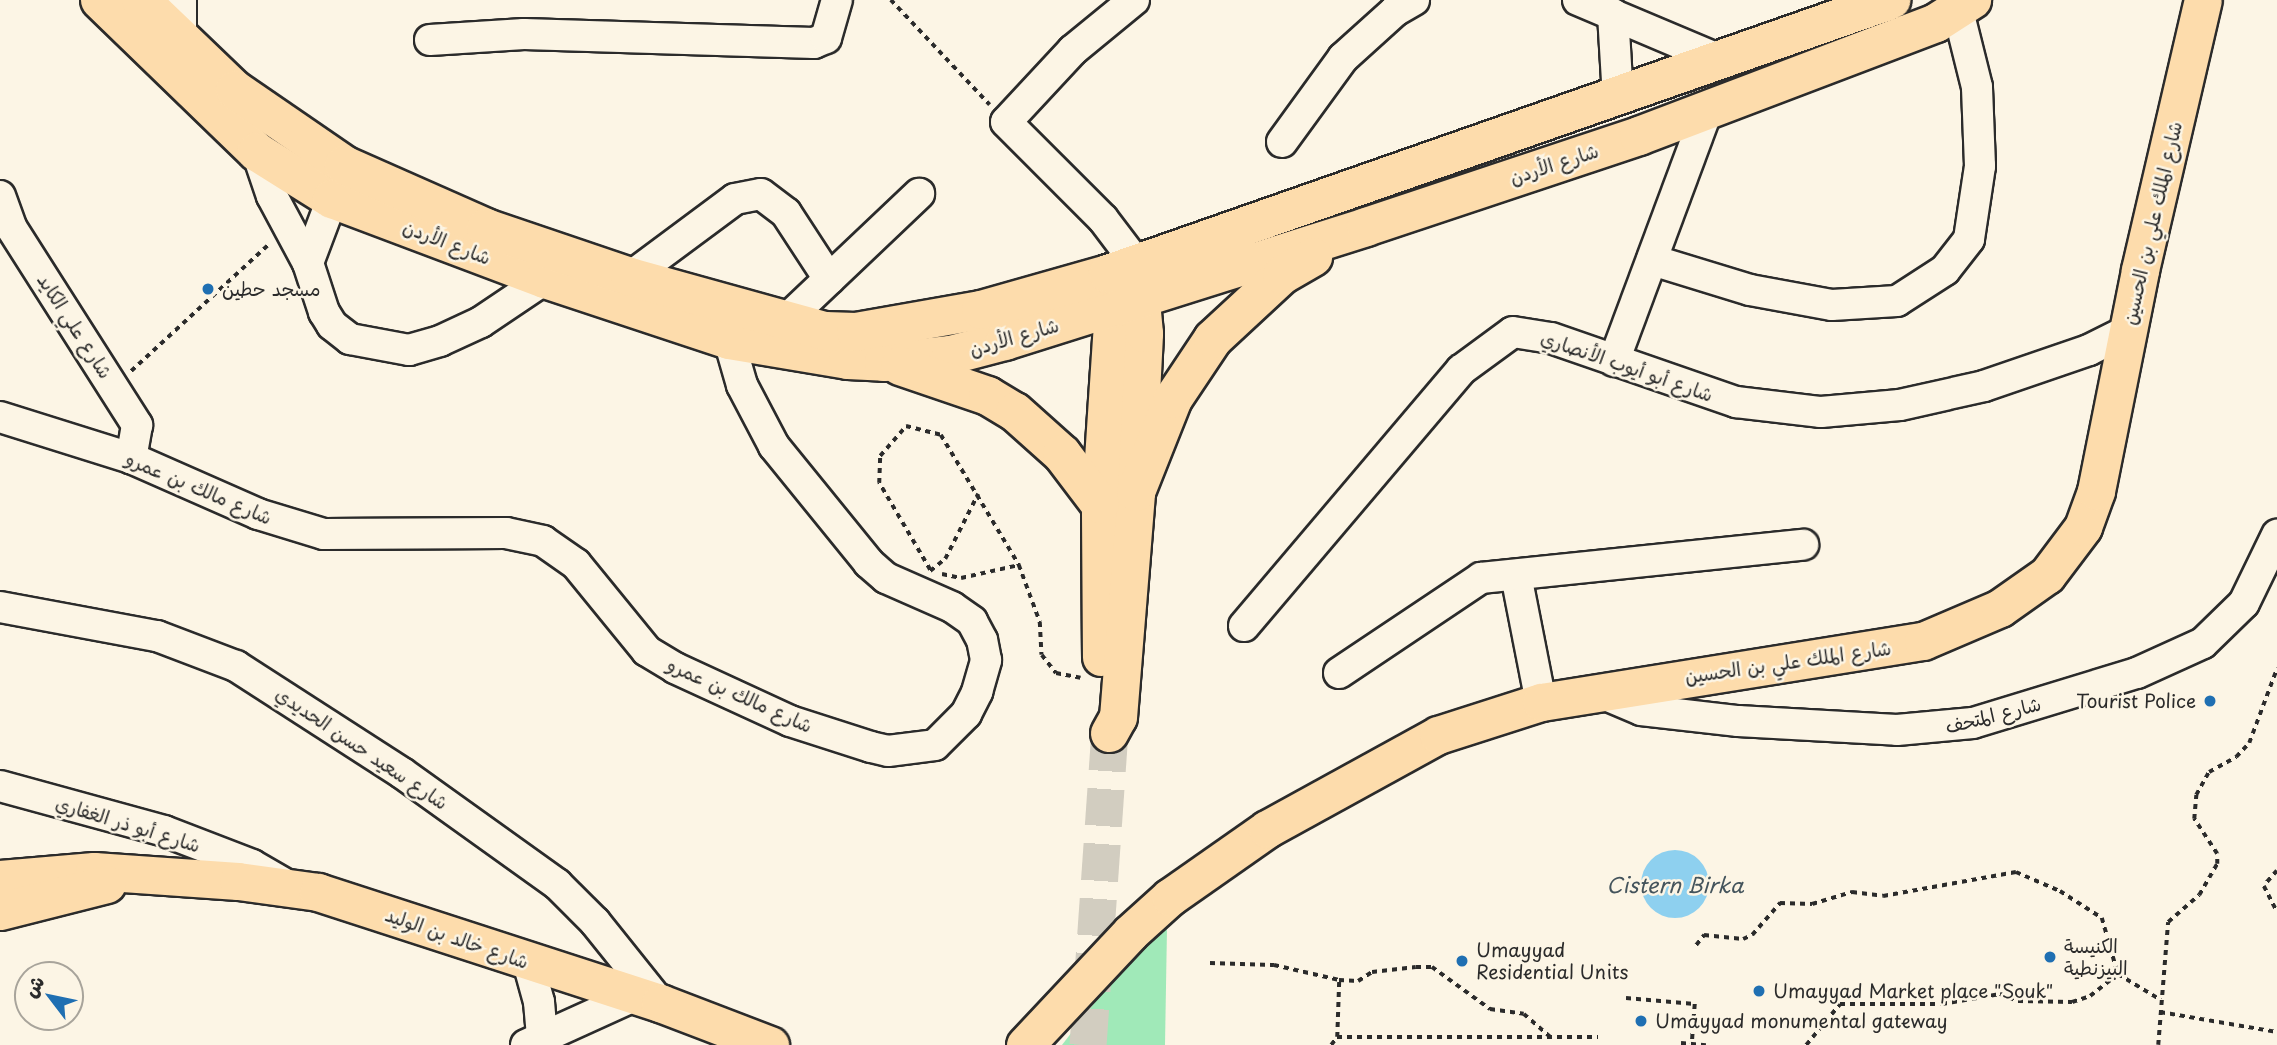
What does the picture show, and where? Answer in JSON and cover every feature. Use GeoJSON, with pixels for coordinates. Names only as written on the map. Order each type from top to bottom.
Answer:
{"type":"FeatureCollection","features":[{"type":"Feature","properties":{"kind":"highway","name":"شارع الأردن"},"geometry":{"type":"LineString","coordinates":[[100,0],[257,152],[332,198],[545,279],[729,340],[848,360],[884,362],[950,355],[1618,98],[1891,0]]}},
{"type":"Feature","properties":{"kind":"highway","name":"شارع الأردن"},"geometry":{"type":"LineString","coordinates":[[141,0],[268,116],[344,165],[486,228],[630,277],[825,331],[879,331],[981,310],[1125,286],[1366,227],[1708,108],[1936,23],[1965,5]]}},
{"type":"Feature","properties":{"kind":"highway"},"geometry":{"type":"LineString","coordinates":[[1136,492],[1173,399],[1213,340],[1282,275],[1366,227]]}},
{"type":"Feature","properties":{"kind":"highway"},"geometry":{"type":"LineString","coordinates":[[884,362],[978,393],[1015,412],[1062,454],[1100,504]]}},
{"type":"Feature","properties":{"kind":"main road","name":"شارع الملك علي بن الحسين"},"geometry":{"type":"LineString","coordinates":[[1025,1045],[1140,924],[1267,829],[1438,735],[1541,702],[1913,643],[1956,629],[2016,600],[2061,559],[2090,511],[2127,331],[2203,0]]}},
{"type":"Feature","properties":{"kind":"main road"},"geometry":{"type":"LineString","coordinates":[[1125,286],[1136,492],[1118,717],[1109,737],[1102,682],[1100,504],[1125,286]]}},
{"type":"Feature","properties":{"kind":"main road","name":"شارع خالد بن الوليد"},"geometry":{"type":"LineString","coordinates":[[0,879],[94,871],[290,887],[370,908],[647,1000],[770,1045]]}},
{"type":"Feature","properties":{"kind":"main road","name":"شارع خالد بن الوليد"},"geometry":{"type":"LineString","coordinates":[[0,911],[135,876]]}},
{"type":"Feature","properties":{"kind":"street"},"geometry":{"type":"LineString","coordinates":[[181,0],[181,39]]}},
{"type":"Feature","properties":{"kind":"street"},"geometry":{"type":"LineString","coordinates":[[430,40],[524,34],[814,43],[828,34],[836,0]]}},
{"type":"Feature","properties":{"kind":"street"},"geometry":{"type":"LineString","coordinates":[[1125,286],[1103,219],[1006,122],[1073,50],[1134,0]]}},
{"type":"Feature","properties":{"kind":"street"},"geometry":{"type":"LineString","coordinates":[[1578,0],[1720,61]]}},
{"type":"Feature","properties":{"kind":"street"},"geometry":{"type":"LineString","coordinates":[[1282,142],[1343,58],[1400,4]]}},
{"type":"Feature","properties":{"kind":"street"},"geometry":{"type":"LineString","coordinates":[[1652,260],[1750,290],[1832,305],[1897,301],[1945,270],[1969,239],[1980,166],[1977,87],[1965,5]]}},
{"type":"Feature","properties":{"kind":"street"},"geometry":{"type":"LineString","coordinates":[[1613,14],[1618,98]]}},
{"type":"Feature","properties":{"kind":"street"},"geometry":{"type":"LineString","coordinates":[[1615,361],[1708,108]]}},
{"type":"Feature","properties":{"kind":"street"},"geometry":{"type":"LineString","coordinates":[[257,152],[308,263],[332,325],[350,339],[386,349],[409,350],[440,341],[481,322],[545,279]]}},
{"type":"Feature","properties":{"kind":"street"},"geometry":{"type":"LineString","coordinates":[[630,277],[735,199],[761,194],[786,213],[829,279]]}},
{"type":"Feature","properties":{"kind":"street"},"geometry":{"type":"LineString","coordinates":[[785,321],[919,194]]}},
{"type":"Feature","properties":{"kind":"street","name":"شارع علي الكايد"},"geometry":{"type":"LineString","coordinates":[[0,196],[11,227],[137,425],[131,458]]}},
{"type":"Feature","properties":{"kind":"street"},"geometry":{"type":"LineString","coordinates":[[308,263],[332,198]]}},
{"type":"Feature","properties":{"kind":"street","name":"شارع أبو أيوب الأنصاري"},"geometry":{"type":"LineString","coordinates":[[1244,626],[1452,380],[1493,342],[1520,331],[1736,402],[1793,412],[1839,412],[1900,405],[1984,386],[2089,350],[2127,331]]}},
{"type":"Feature","properties":{"kind":"street","name":"شارع مالك بن عمرو"},"geometry":{"type":"LineString","coordinates":[[0,417],[131,458],[258,514],[324,534],[506,533],[543,541],[576,564],[647,651],[790,721],[888,751],[935,745],[966,714],[984,674],[982,640],[972,621],[925,583],[886,578],[869,563],[774,446],[741,385],[729,340]]}},
{"type":"Feature","properties":{"kind":"street","name":"شارع المتحف"},"geometry":{"type":"LineString","coordinates":[[1601,693],[1641,710],[1738,721],[1897,730],[1973,723],[2137,673],[2195,648],[2216,634],[2244,603],[2276,539]]}},
{"type":"Feature","properties":{"kind":"street"},"geometry":{"type":"LineString","coordinates":[[1339,673],[1472,582],[1802,545]]}},
{"type":"Feature","properties":{"kind":"street"},"geometry":{"type":"LineString","coordinates":[[1516,575],[1541,702]]}},
{"type":"Feature","properties":{"kind":"street","name":"شارع سعيد حسن الحديدي"},"geometry":{"type":"LineString","coordinates":[[0,607],[158,636],[195,648],[247,673],[402,773],[557,884],[595,922],[647,1000]]}},
{"type":"Feature","properties":{"kind":"street","name":"شارع أبو ذر الغفاري"},"geometry":{"type":"LineString","coordinates":[[0,786],[164,831],[252,865],[290,887]]}},
{"type":"Feature","properties":{"kind":"street"},"geometry":{"type":"LineString","coordinates":[[528,962],[539,1002],[534,1042],[647,1000]]}},
{"type":"Feature","properties":{"kind":"path"},"geometry":{"type":"LineString","coordinates":[[891,0],[1006,122]]}},
{"type":"Feature","properties":{"kind":"path"},"geometry":{"type":"LineString","coordinates":[[114,387],[289,225]]}},
{"type":"Feature","properties":{"kind":"path"},"geometry":{"type":"LineString","coordinates":[[925,583],[879,483],[880,456],[906,426],[941,435],[978,494],[1019,565],[1040,622],[1042,654],[1056,673],[1102,682]]}},
{"type":"Feature","properties":{"kind":"path"},"geometry":{"type":"LineString","coordinates":[[925,583],[945,559],[978,494]]}},
{"type":"Feature","properties":{"kind":"path"},"geometry":{"type":"LineString","coordinates":[[925,583],[1019,565]]}},
{"type":"Feature","properties":{"kind":"path"},"geometry":{"type":"LineString","coordinates":[[2158,1045],[2168,922],[2199,895],[2217,864],[2217,853],[2194,819],[2196,795],[2209,772],[2236,757],[2249,743],[2277,668]]}},
{"type":"Feature","properties":{"kind":"path"},"geometry":{"type":"LineString","coordinates":[[2277,871],[2264,886],[2277,911]]}},
{"type":"Feature","properties":{"kind":"path"},"geometry":{"type":"LineString","coordinates":[[1696,945],[1704,935],[1743,939],[1780,903],[1812,904],[1852,892],[1883,896],[2016,872],[2060,891],[2102,918],[2118,974],[2161,1000]]}},
{"type":"Feature","properties":{"kind":"path"},"geometry":{"type":"LineString","coordinates":[[1210,963],[1274,965],[1339,980],[1358,981],[1372,972],[1432,967],[1490,1009],[1524,1014],[1552,1038]]}},
{"type":"Feature","properties":{"kind":"path"},"geometry":{"type":"LineString","coordinates":[[1806,1045],[1840,1004],[1942,1004],[2000,994],[2018,1001],[2071,1002],[2090,996],[2118,974]]}},
{"type":"Feature","properties":{"kind":"path"},"geometry":{"type":"LineString","coordinates":[[1331,1045],[1337,1037],[1339,980]]}},
{"type":"Feature","properties":{"kind":"path"},"geometry":{"type":"LineString","coordinates":[[1626,999],[1695,1003],[1692,1044]]}},
{"type":"Feature","properties":{"kind":"path"},"geometry":{"type":"LineString","coordinates":[[2160,1012],[2277,1032]]}},
{"type":"Feature","properties":{"kind":"path"},"geometry":{"type":"LineString","coordinates":[[1337,1037],[1598,1037]]}},
{"type":"Feature","properties":{"kind":"path"},"geometry":{"type":"LineString","coordinates":[[1681,1043],[1706,1045]]}},
{"type":"Feature","properties":{"kind":"green space"},"geometry":{"type":"Polygon","coordinates":[[[1167,928],[1165,1045],[1062,1045],[1129,958],[1167,928]]]}},
{"type":"Feature","properties":{"kind":"water","name":"Cistern Birka"},"geometry":{"type":"Polygon","coordinates":[[[1675,850],[1688,853],[1699,860],[1706,871],[1709,884],[1706,897],[1699,908],[1688,915],[1675,918],[1662,915],[1651,908],[1644,897],[1641,884],[1644,871],[1651,860],[1662,853],[1675,850]]]}},
{"type":"Feature","properties":{"kind":"tunnel"},"geometry":{"type":"LineString","coordinates":[[1088,1045],[1109,741]]}},
{"type":"Feature","properties":{"kind":"place","name":"مسجد حطين"},"geometry":{"type":"Point","coordinates":[208,289]}},
{"type":"Feature","properties":{"kind":"place","name":"Tourist Police"},"geometry":{"type":"Point","coordinates":[2210,701]}},
{"type":"Feature","properties":{"kind":"place","name":"الكنيسة البيزنطية"},"geometry":{"type":"Point","coordinates":[2050,957]}},
{"type":"Feature","properties":{"kind":"place","name":"Umayyad Residential Units"},"geometry":{"type":"Point","coordinates":[1462,961]}},
{"type":"Feature","properties":{"kind":"place","name":"Umayyad Market place \"Souk\""},"geometry":{"type":"Point","coordinates":[1759,991]}},
{"type":"Feature","properties":{"kind":"place","name":"Umayyad monumental gateway"},"geometry":{"type":"Point","coordinates":[1641,1021]}}]}
